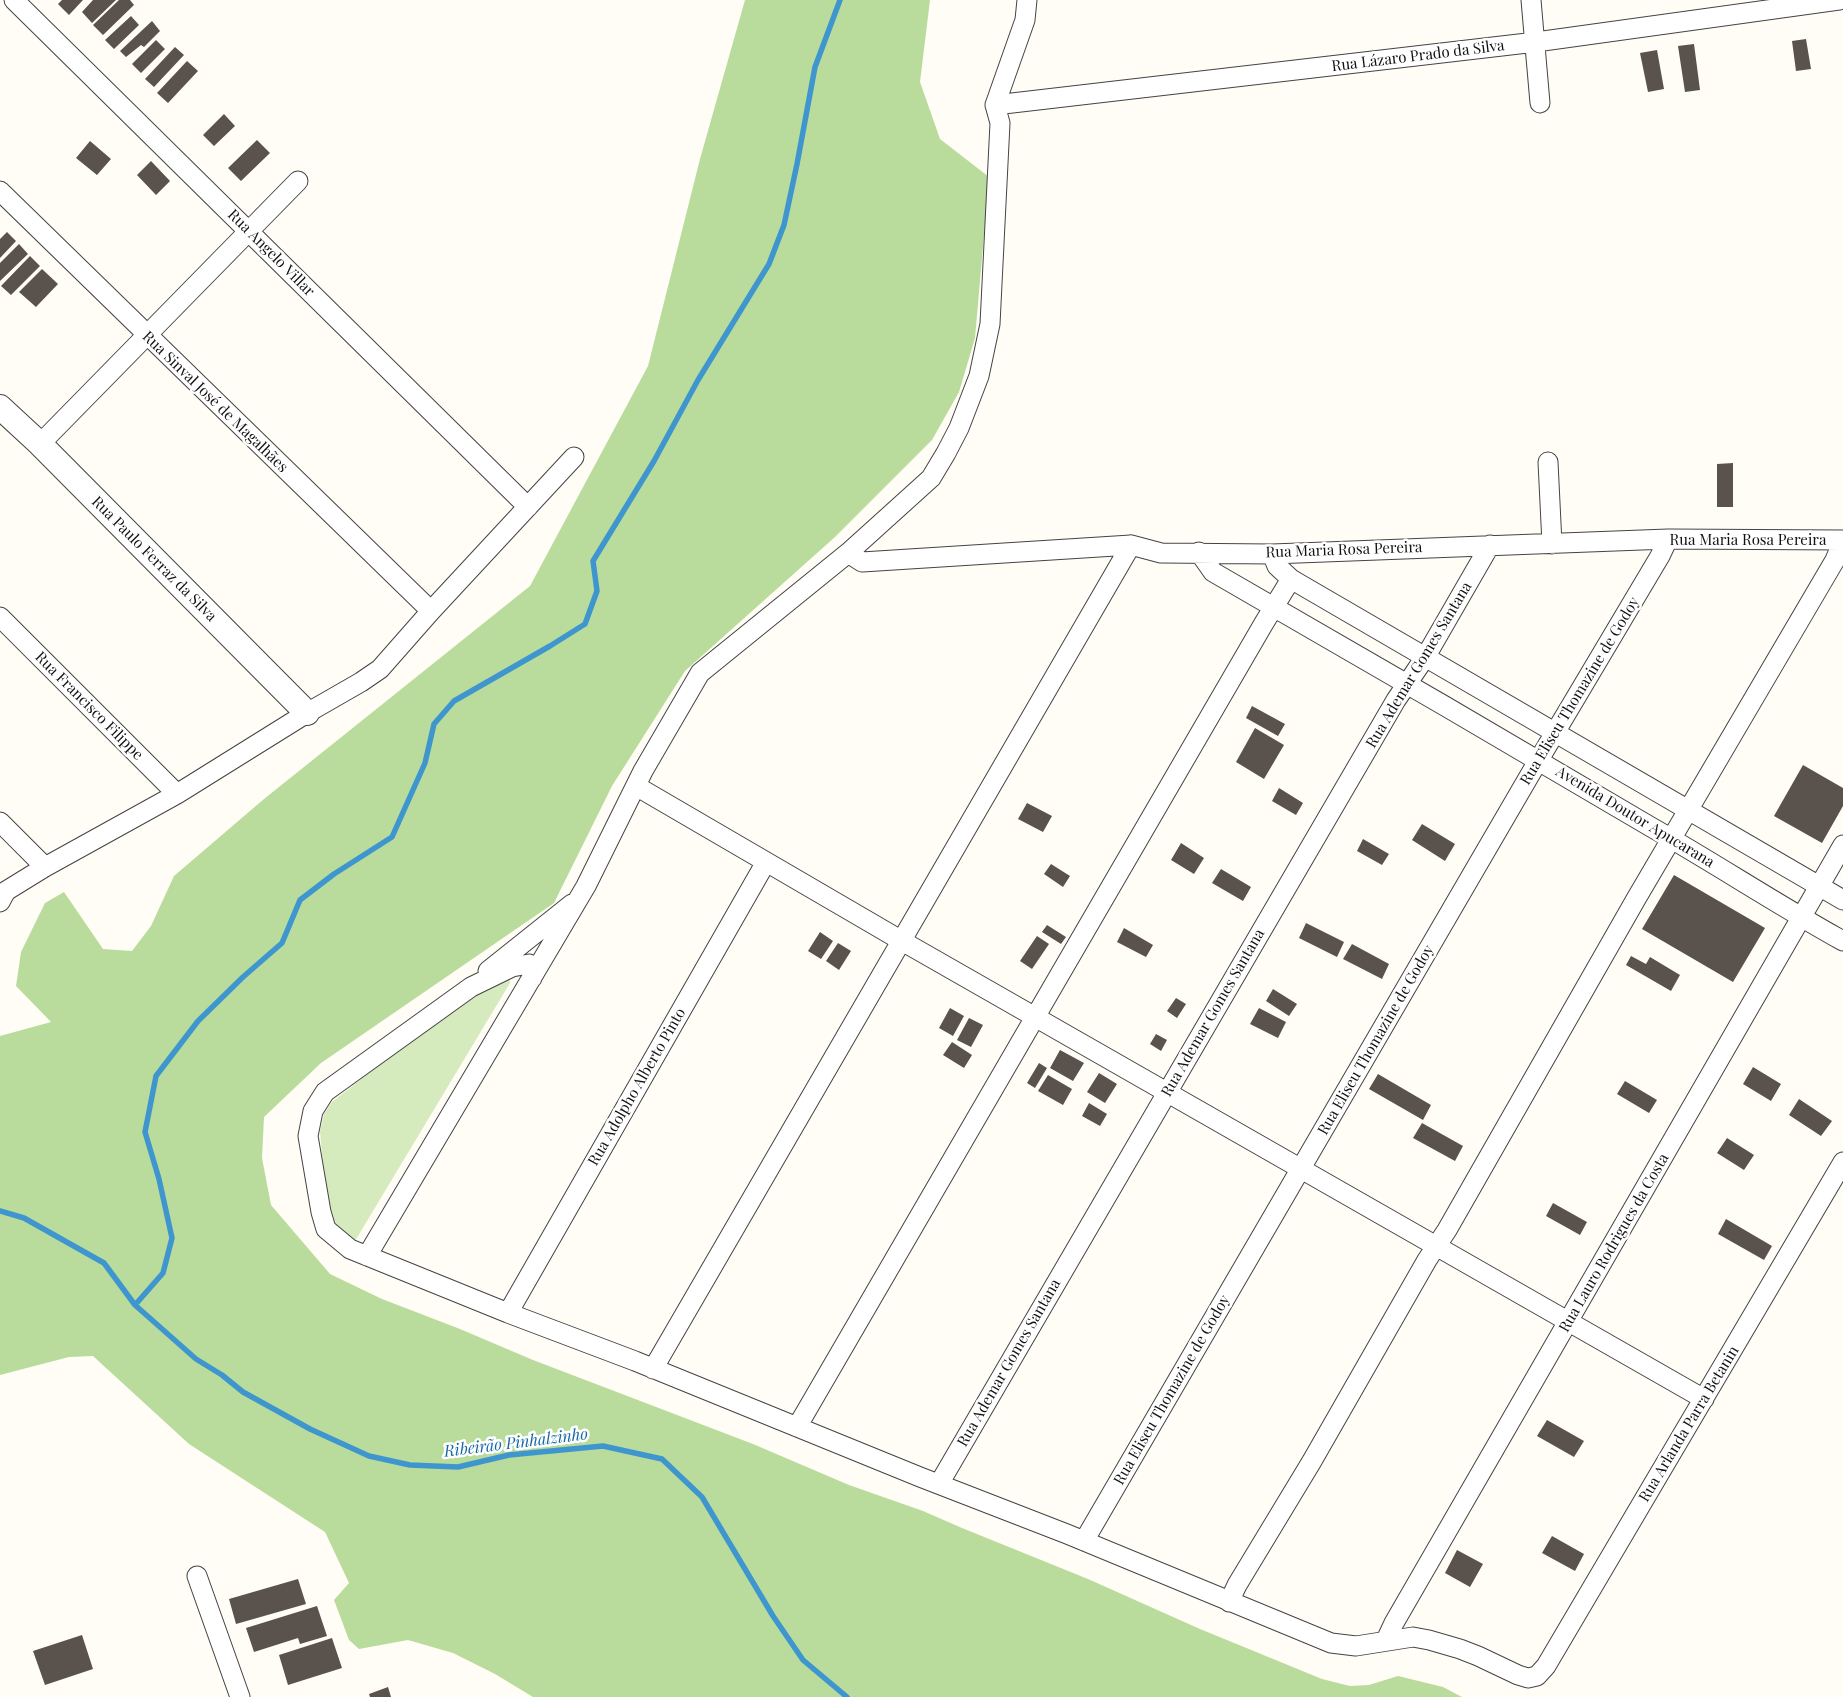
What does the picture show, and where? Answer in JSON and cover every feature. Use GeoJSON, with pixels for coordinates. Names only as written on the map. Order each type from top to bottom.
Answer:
{"type":"FeatureCollection","features":[{"type":"Feature","properties":{"kind":"street","name":"Rua Angelo Villar"},"geometry":{"type":"LineString","coordinates":[[14,0],[528,506]]}},
{"type":"Feature","properties":{"kind":"street"},"geometry":{"type":"LineString","coordinates":[[367,1256],[579,899],[636,786],[688,690],[700,673],[848,553],[931,478],[959,428],[978,376],[990,324],[1000,123],[996,105],[1025,20],[1027,0]]}},
{"type":"Feature","properties":{"kind":"street"},"geometry":{"type":"LineString","coordinates":[[1531,0],[1540,103]]}},
{"type":"Feature","properties":{"kind":"street","name":"Rua Lázaro Prado da Silva"},"geometry":{"type":"LineString","coordinates":[[996,105],[1536,42],[1839,0]]}},
{"type":"Feature","properties":{"kind":"street"},"geometry":{"type":"LineString","coordinates":[[40,444],[298,181]]}},
{"type":"Feature","properties":{"kind":"street","name":"Rua Sinval José de Magalhães"},"geometry":{"type":"LineString","coordinates":[[0,191],[146,336],[431,611]]}},
{"type":"Feature","properties":{"kind":"street","name":"Rua Paulo Ferraz da Silva"},"geometry":{"type":"LineString","coordinates":[[0,407],[40,444],[307,713]]}},
{"type":"Feature","properties":{"kind":"street"},"geometry":{"type":"LineString","coordinates":[[0,902],[6,891],[45,867],[177,794],[307,713],[361,682],[380,668],[574,457]]}},
{"type":"Feature","properties":{"kind":"street"},"geometry":{"type":"LineString","coordinates":[[1548,462],[1552,544]]}},
{"type":"Feature","properties":{"kind":"street","name":"Rua Maria Rosa Pereira"},"geometry":{"type":"LineString","coordinates":[[848,553],[862,562],[1131,545],[1161,553],[1272,554],[1668,539],[1843,541]]}},
{"type":"Feature","properties":{"kind":"street","name":"Rua Eliseu Thomazine de Godoy"},"geometry":{"type":"LineString","coordinates":[[1084,1542],[1668,539]]}},
{"type":"Feature","properties":{"kind":"street"},"geometry":{"type":"LineString","coordinates":[[1229,1602],[1237,1584],[1312,1461],[1447,1230],[1688,810],[1835,560],[1843,541]]}},
{"type":"Feature","properties":{"kind":"street"},"geometry":{"type":"LineString","coordinates":[[653,1369],[1131,545]]}},
{"type":"Feature","properties":{"kind":"street","name":"Rua Ademar Gomes Santana"},"geometry":{"type":"LineString","coordinates":[[938,1484],[1406,683],[1426,656],[1490,545]]}},
{"type":"Feature","properties":{"kind":"street","name":"Avenida Doutor Apucarana"},"geometry":{"type":"LineString","coordinates":[[1199,552],[1213,572],[1539,760],[1843,941]]}},
{"type":"Feature","properties":{"kind":"street"},"geometry":{"type":"LineString","coordinates":[[1272,554],[1277,566],[1291,579],[1843,900]]}},
{"type":"Feature","properties":{"kind":"street"},"geometry":{"type":"LineString","coordinates":[[797,1427],[1291,579]]}},
{"type":"Feature","properties":{"kind":"street","name":"Rua Francisco Filippe"},"geometry":{"type":"LineString","coordinates":[[0,617],[177,794]]}},
{"type":"Feature","properties":{"kind":"street"},"geometry":{"type":"LineString","coordinates":[[636,786],[902,941],[1704,1399]]}},
{"type":"Feature","properties":{"kind":"street"},"geometry":{"type":"LineString","coordinates":[[0,822],[45,867]]}},
{"type":"Feature","properties":{"kind":"street","name":"Rua Lauro Rodrigues da Costa"},"geometry":{"type":"LineString","coordinates":[[1386,1640],[1394,1623],[1843,846]]}},
{"type":"Feature","properties":{"kind":"street","name":"Rua Adolpho Alberto Pinto"},"geometry":{"type":"LineString","coordinates":[[508,1313],[766,862]]}},
{"type":"Feature","properties":{"kind":"street"},"geometry":{"type":"LineString","coordinates":[[471,988],[488,971],[555,916],[579,899]]}},
{"type":"Feature","properties":{"kind":"street"},"geometry":{"type":"LineString","coordinates":[[532,978],[533,969],[529,964],[512,967],[471,988],[325,1092],[313,1111],[308,1136],[321,1212],[326,1229],[350,1249],[1084,1542],[1331,1643],[1356,1646],[1386,1640]]}},
{"type":"Feature","properties":{"kind":"street","name":"Rua Arlanda Parra Betanin"},"geometry":{"type":"LineString","coordinates":[[1386,1640],[1413,1637],[1429,1640],[1478,1656],[1518,1675],[1528,1678],[1537,1676],[1546,1666],[1843,1162]]}},
{"type":"Feature","properties":{"kind":"street"},"geometry":{"type":"LineString","coordinates":[[197,1576],[240,1697]]}},
{"type":"Feature","properties":{"kind":"green space"},"geometry":{"type":"Polygon","coordinates":[[[745,0],[930,0],[920,82],[940,139],[989,177],[975,338],[959,392],[932,440],[835,537],[685,671],[612,786],[554,903],[321,1063],[264,1117],[262,1158],[271,1205],[330,1274],[382,1299],[533,1360],[753,1444],[849,1485],[923,1511],[1322,1679],[1350,1686],[1369,1685],[1398,1676],[1443,1687],[1462,1697],[533,1697],[495,1674],[453,1653],[408,1640],[359,1649],[349,1640],[334,1600],[349,1583],[325,1532],[189,1444],[93,1356],[69,1357],[0,1375],[0,1036],[51,1022],[16,986],[21,952],[45,903],[64,892],[103,949],[132,951],[151,926],[174,876],[264,799],[530,586],[648,366],[700,159],[745,0]]]}},
{"type":"Feature","properties":{"kind":"green space"},"geometry":{"type":"Polygon","coordinates":[[[498,972],[510,976],[510,983],[355,1241],[340,1231],[333,1223],[326,1205],[320,1131],[324,1114],[332,1102],[498,972]]]}},
{"type":"Feature","properties":{"kind":"building"},"geometry":{"type":"Polygon","coordinates":[[[62,0],[83,0],[69,15],[58,4],[62,0]]]}},
{"type":"Feature","properties":{"kind":"building"},"geometry":{"type":"Polygon","coordinates":[[[93,0],[116,0],[92,23],[82,12],[93,0]]]}},
{"type":"Feature","properties":{"kind":"building"},"geometry":{"type":"Polygon","coordinates":[[[119,0],[130,0],[134,5],[103,35],[93,25],[119,0]]]}},
{"type":"Feature","properties":{"kind":"building"},"geometry":{"type":"Polygon","coordinates":[[[131,16],[139,25],[114,49],[105,40],[131,16]]]}},
{"type":"Feature","properties":{"kind":"building"},"geometry":{"type":"Polygon","coordinates":[[[152,21],[160,31],[144,47],[141,45],[126,57],[120,51],[152,21]]]}},
{"type":"Feature","properties":{"kind":"building"},"geometry":{"type":"Polygon","coordinates":[[[1806,39],[1811,69],[1796,71],[1792,41],[1806,39]]]}},
{"type":"Feature","properties":{"kind":"building"},"geometry":{"type":"Polygon","coordinates":[[[156,40],[165,49],[141,73],[132,64],[156,40]]]}},
{"type":"Feature","properties":{"kind":"building"},"geometry":{"type":"Polygon","coordinates":[[[1694,44],[1700,90],[1685,92],[1678,46],[1694,44]]]}},
{"type":"Feature","properties":{"kind":"building"},"geometry":{"type":"Polygon","coordinates":[[[175,47],[184,55],[154,87],[145,79],[175,47]]]}},
{"type":"Feature","properties":{"kind":"building"},"geometry":{"type":"Polygon","coordinates":[[[1657,50],[1664,89],[1648,92],[1640,53],[1657,50]]]}},
{"type":"Feature","properties":{"kind":"building"},"geometry":{"type":"Polygon","coordinates":[[[187,61],[198,71],[168,103],[157,93],[187,61]]]}},
{"type":"Feature","properties":{"kind":"building"},"geometry":{"type":"Polygon","coordinates":[[[224,114],[235,126],[214,146],[203,135],[224,114]]]}},
{"type":"Feature","properties":{"kind":"building"},"geometry":{"type":"Polygon","coordinates":[[[257,140],[270,153],[241,181],[228,168],[257,140]]]}},
{"type":"Feature","properties":{"kind":"building"},"geometry":{"type":"Polygon","coordinates":[[[90,141],[111,159],[97,175],[76,158],[90,141]]]}},
{"type":"Feature","properties":{"kind":"building"},"geometry":{"type":"Polygon","coordinates":[[[151,161],[170,181],[156,195],[137,175],[151,161]]]}},
{"type":"Feature","properties":{"kind":"building"},"geometry":{"type":"Polygon","coordinates":[[[7,232],[16,241],[0,258],[0,239],[7,232]]]}},
{"type":"Feature","properties":{"kind":"building"},"geometry":{"type":"Polygon","coordinates":[[[19,244],[28,254],[0,281],[0,263],[19,244]]]}},
{"type":"Feature","properties":{"kind":"building"},"geometry":{"type":"Polygon","coordinates":[[[30,256],[40,266],[11,295],[1,286],[30,256]]]}},
{"type":"Feature","properties":{"kind":"building"},"geometry":{"type":"Polygon","coordinates":[[[42,269],[58,284],[36,307],[19,292],[42,269]]]}},
{"type":"Feature","properties":{"kind":"building"},"geometry":{"type":"Polygon","coordinates":[[[1733,463],[1733,507],[1717,507],[1717,464],[1733,463]]]}},
{"type":"Feature","properties":{"kind":"building"},"geometry":{"type":"Polygon","coordinates":[[[1252,706],[1285,724],[1278,736],[1246,718],[1252,706]]]}},
{"type":"Feature","properties":{"kind":"building"},"geometry":{"type":"Polygon","coordinates":[[[1255,728],[1284,745],[1264,779],[1236,762],[1255,728]]]}},
{"type":"Feature","properties":{"kind":"building"},"geometry":{"type":"Polygon","coordinates":[[[1803,765],[1843,788],[1843,806],[1822,843],[1774,816],[1803,765]]]}},
{"type":"Feature","properties":{"kind":"building"},"geometry":{"type":"Polygon","coordinates":[[[1279,788],[1303,803],[1296,815],[1272,801],[1279,788]]]}},
{"type":"Feature","properties":{"kind":"building"},"geometry":{"type":"Polygon","coordinates":[[[1027,803],[1052,816],[1043,832],[1018,819],[1027,803]]]}},
{"type":"Feature","properties":{"kind":"building"},"geometry":{"type":"Polygon","coordinates":[[[1422,824],[1455,844],[1445,861],[1412,840],[1422,824]]]}},
{"type":"Feature","properties":{"kind":"building"},"geometry":{"type":"Polygon","coordinates":[[[1363,839],[1389,854],[1382,865],[1357,851],[1363,839]]]}},
{"type":"Feature","properties":{"kind":"building"},"geometry":{"type":"Polygon","coordinates":[[[1181,843],[1204,858],[1194,874],[1171,860],[1181,843]]]}},
{"type":"Feature","properties":{"kind":"building"},"geometry":{"type":"Polygon","coordinates":[[[1051,864],[1070,876],[1063,887],[1044,874],[1051,864]]]}},
{"type":"Feature","properties":{"kind":"building"},"geometry":{"type":"Polygon","coordinates":[[[1221,869],[1251,887],[1243,901],[1212,883],[1221,869]]]}},
{"type":"Feature","properties":{"kind":"building"},"geometry":{"type":"Polygon","coordinates":[[[1674,875],[1765,928],[1733,982],[1642,929],[1674,875]]]}},
{"type":"Feature","properties":{"kind":"building"},"geometry":{"type":"Polygon","coordinates":[[[1306,923],[1344,942],[1337,957],[1299,938],[1306,923]]]}},
{"type":"Feature","properties":{"kind":"building"},"geometry":{"type":"Polygon","coordinates":[[[1047,925],[1066,937],[1061,944],[1042,932],[1047,925]]]}},
{"type":"Feature","properties":{"kind":"building"},"geometry":{"type":"Polygon","coordinates":[[[1124,928],[1153,945],[1146,957],[1117,942],[1124,928]]]}},
{"type":"Feature","properties":{"kind":"building"},"geometry":{"type":"Polygon","coordinates":[[[820,932],[833,941],[821,959],[808,951],[820,932]]]}},
{"type":"Feature","properties":{"kind":"building"},"geometry":{"type":"Polygon","coordinates":[[[1037,936],[1049,944],[1032,969],[1020,961],[1037,936]]]}},
{"type":"Feature","properties":{"kind":"building"},"geometry":{"type":"Polygon","coordinates":[[[838,943],[851,951],[839,970],[826,961],[838,943]]]}},
{"type":"Feature","properties":{"kind":"building"},"geometry":{"type":"Polygon","coordinates":[[[1352,944],[1389,964],[1382,979],[1343,959],[1352,944]]]}},
{"type":"Feature","properties":{"kind":"building"},"geometry":{"type":"Polygon","coordinates":[[[1631,956],[1646,964],[1650,957],[1680,975],[1671,991],[1626,965],[1631,956]]]}},
{"type":"Feature","properties":{"kind":"building"},"geometry":{"type":"Polygon","coordinates":[[[1273,989],[1297,1004],[1289,1016],[1266,1001],[1273,989]]]}},
{"type":"Feature","properties":{"kind":"building"},"geometry":{"type":"Polygon","coordinates":[[[1176,998],[1186,1004],[1177,1018],[1167,1011],[1176,998]]]}},
{"type":"Feature","properties":{"kind":"building"},"geometry":{"type":"Polygon","coordinates":[[[950,1008],[964,1016],[953,1036],[939,1028],[950,1008]]]}},
{"type":"Feature","properties":{"kind":"building"},"geometry":{"type":"Polygon","coordinates":[[[1259,1008],[1286,1022],[1278,1038],[1250,1024],[1259,1008]]]}},
{"type":"Feature","properties":{"kind":"building"},"geometry":{"type":"Polygon","coordinates":[[[969,1018],[983,1025],[971,1047],[957,1040],[969,1018]]]}},
{"type":"Feature","properties":{"kind":"building"},"geometry":{"type":"Polygon","coordinates":[[[1156,1034],[1167,1040],[1161,1051],[1150,1044],[1156,1034]]]}},
{"type":"Feature","properties":{"kind":"building"},"geometry":{"type":"Polygon","coordinates":[[[952,1042],[972,1055],[964,1068],[943,1055],[952,1042]]]}},
{"type":"Feature","properties":{"kind":"building"},"geometry":{"type":"Polygon","coordinates":[[[1060,1050],[1084,1063],[1073,1081],[1050,1068],[1060,1050]]]}},
{"type":"Feature","properties":{"kind":"building"},"geometry":{"type":"Polygon","coordinates":[[[1039,1063],[1047,1068],[1035,1088],[1027,1083],[1039,1063]]]}},
{"type":"Feature","properties":{"kind":"building"},"geometry":{"type":"Polygon","coordinates":[[[1753,1067],[1781,1084],[1771,1101],[1743,1084],[1753,1067]]]}},
{"type":"Feature","properties":{"kind":"building"},"geometry":{"type":"Polygon","coordinates":[[[1099,1073],[1117,1084],[1105,1103],[1087,1092],[1099,1073]]]}},
{"type":"Feature","properties":{"kind":"building"},"geometry":{"type":"Polygon","coordinates":[[[1378,1074],[1431,1105],[1423,1120],[1369,1089],[1378,1074]]]}},
{"type":"Feature","properties":{"kind":"building"},"geometry":{"type":"Polygon","coordinates":[[[1048,1075],[1072,1089],[1063,1105],[1038,1091],[1048,1075]]]}},
{"type":"Feature","properties":{"kind":"building"},"geometry":{"type":"Polygon","coordinates":[[[1625,1081],[1657,1100],[1649,1113],[1617,1094],[1625,1081]]]}},
{"type":"Feature","properties":{"kind":"building"},"geometry":{"type":"Polygon","coordinates":[[[1799,1099],[1832,1121],[1821,1136],[1789,1115],[1799,1099]]]}},
{"type":"Feature","properties":{"kind":"building"},"geometry":{"type":"Polygon","coordinates":[[[1089,1103],[1107,1114],[1100,1126],[1082,1116],[1089,1103]]]}},
{"type":"Feature","properties":{"kind":"building"},"geometry":{"type":"Polygon","coordinates":[[[1422,1123],[1463,1146],[1455,1161],[1413,1138],[1422,1123]]]}},
{"type":"Feature","properties":{"kind":"building"},"geometry":{"type":"Polygon","coordinates":[[[1727,1138],[1754,1155],[1744,1170],[1717,1153],[1727,1138]]]}},
{"type":"Feature","properties":{"kind":"building"},"geometry":{"type":"Polygon","coordinates":[[[1553,1203],[1587,1222],[1580,1235],[1546,1216],[1553,1203]]]}},
{"type":"Feature","properties":{"kind":"building"},"geometry":{"type":"Polygon","coordinates":[[[1726,1219],[1772,1246],[1764,1260],[1718,1234],[1726,1219]]]}},
{"type":"Feature","properties":{"kind":"building"},"geometry":{"type":"Polygon","coordinates":[[[1547,1420],[1584,1441],[1574,1457],[1537,1436],[1547,1420]]]}},
{"type":"Feature","properties":{"kind":"building"},"geometry":{"type":"Polygon","coordinates":[[[1552,1536],[1584,1554],[1575,1571],[1542,1553],[1552,1536]]]}},
{"type":"Feature","properties":{"kind":"building"},"geometry":{"type":"Polygon","coordinates":[[[1457,1550],[1483,1564],[1470,1587],[1445,1573],[1457,1550]]]}},
{"type":"Feature","properties":{"kind":"building"},"geometry":{"type":"Polygon","coordinates":[[[298,1579],[306,1604],[236,1624],[229,1599],[298,1579]]]}},
{"type":"Feature","properties":{"kind":"building"},"geometry":{"type":"Polygon","coordinates":[[[317,1606],[327,1636],[300,1644],[298,1638],[254,1652],[246,1628],[317,1606]]]}},
{"type":"Feature","properties":{"kind":"building"},"geometry":{"type":"Polygon","coordinates":[[[82,1635],[93,1669],[45,1685],[33,1651],[82,1635]]]}},
{"type":"Feature","properties":{"kind":"building"},"geometry":{"type":"Polygon","coordinates":[[[332,1638],[342,1668],[288,1685],[279,1655],[332,1638]]]}},
{"type":"Feature","properties":{"kind":"building"},"geometry":{"type":"Polygon","coordinates":[[[388,1687],[391,1697],[370,1697],[369,1694],[388,1687]]]}},
{"type":"Feature","properties":{"kind":"waterway"},"geometry":{"type":"LineString","coordinates":[[135,1305],[163,1273],[172,1238],[159,1179],[145,1132],[156,1076],[198,1021],[243,977],[282,943],[300,900],[334,874],[392,837],[425,763],[434,724],[454,701],[585,624],[597,591],[593,561],[654,461],[698,380],[769,264],[784,225],[815,67],[840,0]]}},
{"type":"Feature","properties":{"kind":"waterway","name":"Ribeirão Pinhalzinho"},"geometry":{"type":"LineString","coordinates":[[0,1211],[24,1218],[104,1263],[135,1305],[196,1359],[222,1375],[243,1392],[310,1429],[369,1456],[410,1465],[458,1467],[509,1455],[603,1446],[662,1459],[702,1497],[773,1616],[803,1660],[847,1697]]}}]}
